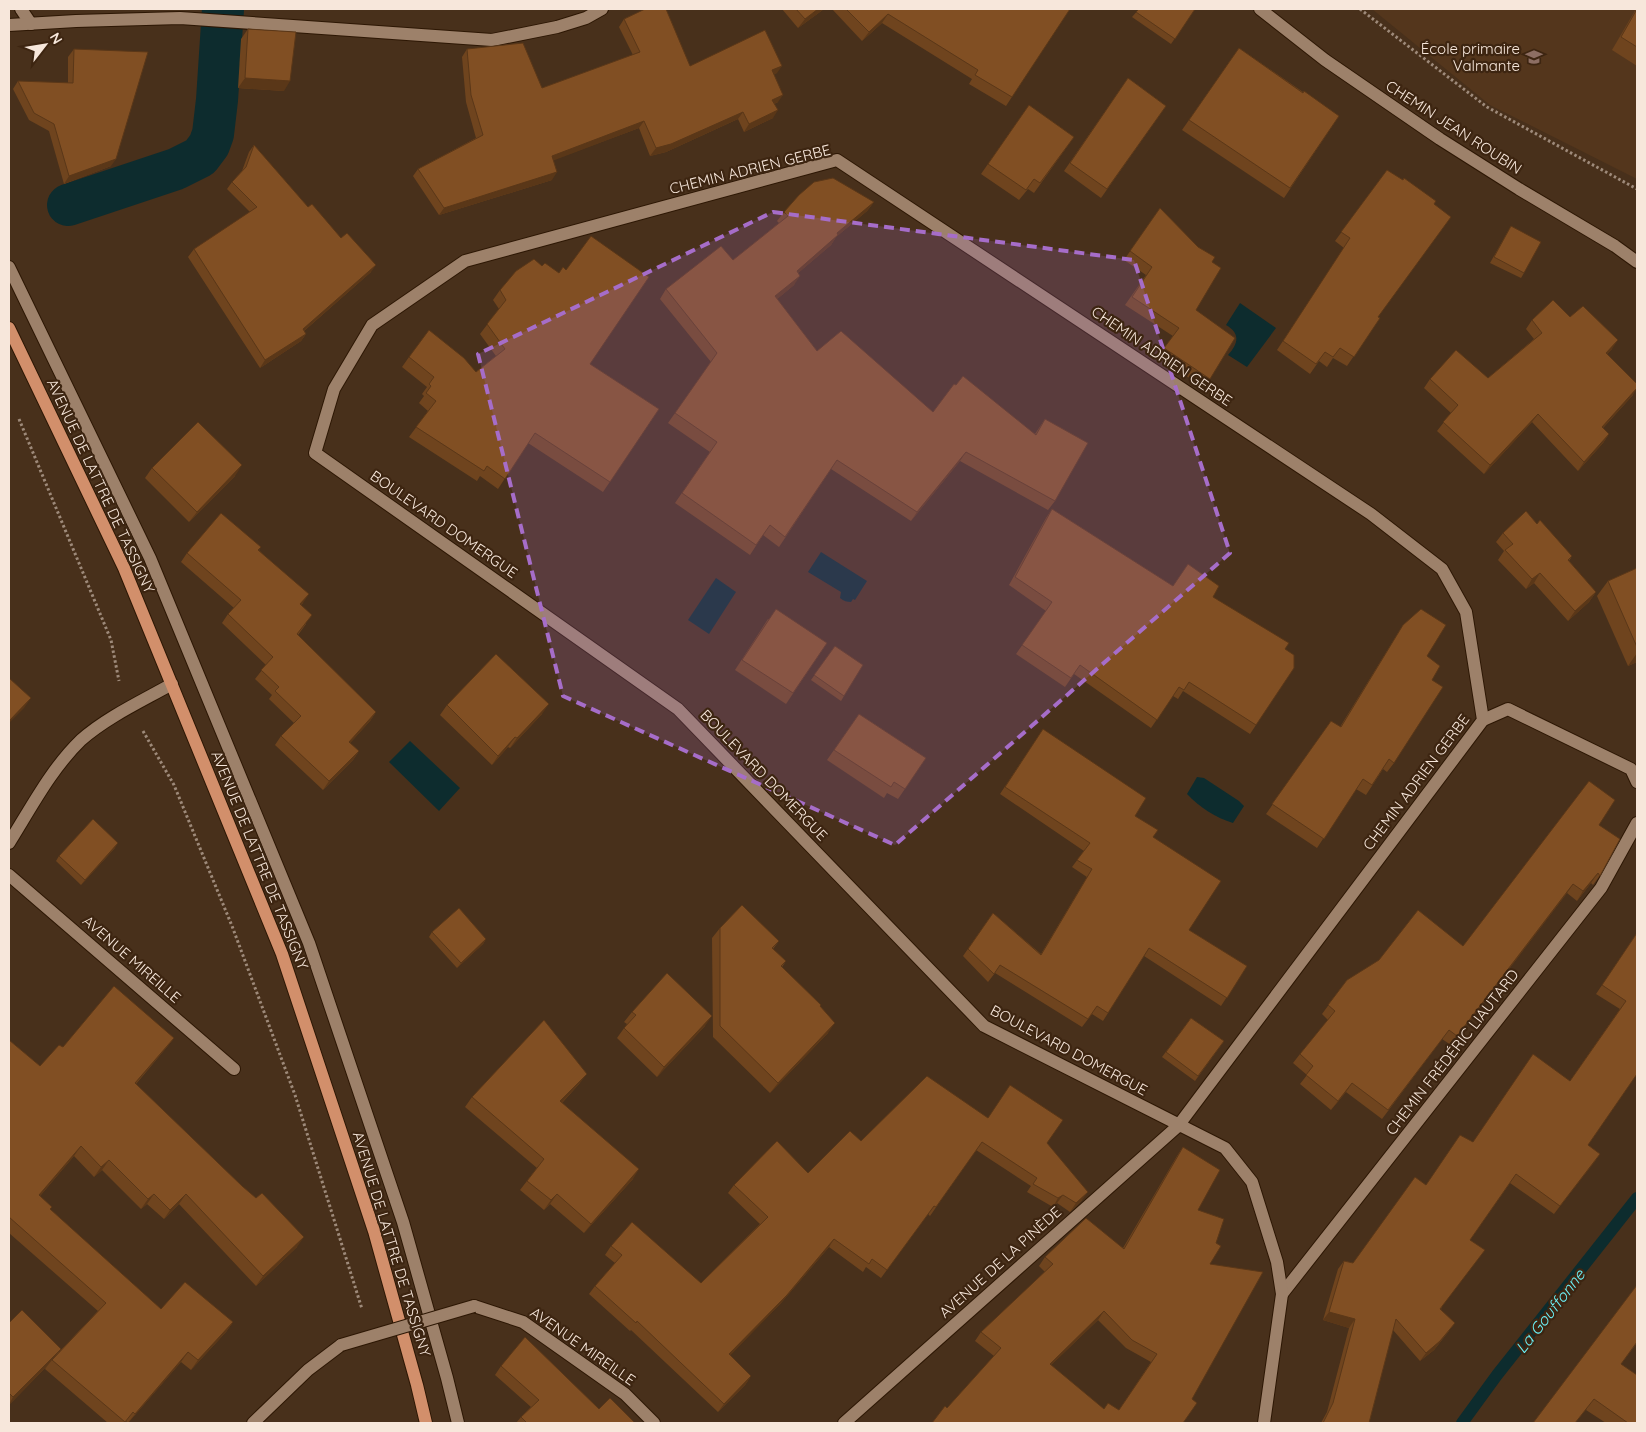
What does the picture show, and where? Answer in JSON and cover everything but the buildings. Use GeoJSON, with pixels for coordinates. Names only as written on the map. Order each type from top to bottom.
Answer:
{"type":"FeatureCollection","features":[{"type":"Feature","properties":{"kind":"main road","name":"AVENUE DE LATTRE DE TASSIGNY"},"geometry":{"type":"LineString","coordinates":[[9,328],[124,568],[282,954],[374,1231],[426,1423]]}},
{"type":"Feature","properties":{"kind":"street"},"geometry":{"type":"LineString","coordinates":[[21,9],[31,24]]}},
{"type":"Feature","properties":{"kind":"street"},"geometry":{"type":"LineString","coordinates":[[9,25],[180,18],[492,40],[557,27],[586,18],[602,9]]}},
{"type":"Feature","properties":{"kind":"street","name":"CHEMIN JEAN ROUBIN"},"geometry":{"type":"LineString","coordinates":[[1260,9],[1325,60],[1432,133],[1519,189],[1615,246],[1637,262]]}},
{"type":"Feature","properties":{"kind":"street","name":"CHEMIN ADRIEN GERBE"},"geometry":{"type":"LineString","coordinates":[[315,453],[334,389],[372,325],[465,261],[837,160],[1371,514],[1442,569],[1466,612],[1484,720],[1178,1126]]}},
{"type":"Feature","properties":{"kind":"street"},"geometry":{"type":"LineString","coordinates":[[9,266],[150,558],[309,942],[403,1222],[458,1423]]}},
{"type":"Feature","properties":{"kind":"street","name":"BOULEVARD DOMERGUE"},"geometry":{"type":"LineString","coordinates":[[315,453],[678,709],[984,1026],[1178,1126],[1225,1148],[1252,1182],[1278,1262],[1282,1294],[1264,1423]]}},
{"type":"Feature","properties":{"kind":"street"},"geometry":{"type":"LineString","coordinates":[[9,843],[61,762],[82,740],[100,726],[172,684]]}},
{"type":"Feature","properties":{"kind":"street"},"geometry":{"type":"LineString","coordinates":[[1484,720],[1508,709],[1631,769],[1637,782]]}},
{"type":"Feature","properties":{"kind":"street","name":"CHEMIN FRÉDÉRIC LIAUTARD"},"geometry":{"type":"LineString","coordinates":[[1282,1294],[1601,888],[1637,823]]}},
{"type":"Feature","properties":{"kind":"street","name":"AVENUE MIREILLE"},"geometry":{"type":"LineString","coordinates":[[9,874],[234,1068]]}},
{"type":"Feature","properties":{"kind":"street","name":"AVENUE DE LA PINÈDE"},"geometry":{"type":"LineString","coordinates":[[844,1423],[1178,1126]]}},
{"type":"Feature","properties":{"kind":"street","name":"AVENUE MIREILLE"},"geometry":{"type":"LineString","coordinates":[[253,1423],[308,1370],[341,1345],[474,1306],[523,1322],[625,1394],[654,1423]]}},
{"type":"Feature","properties":{"kind":"path"},"geometry":{"type":"LineString","coordinates":[[1360,9],[1487,107],[1637,189]]}},
{"type":"Feature","properties":{"kind":"path"},"geometry":{"type":"LineString","coordinates":[[16,413],[111,640],[119,684]]}},
{"type":"Feature","properties":{"kind":"path"},"geometry":{"type":"LineString","coordinates":[[144,733],[174,785],[232,926],[295,1095],[364,1313]]}},
{"type":"Feature","properties":{"kind":"highlighted area"},"geometry":{"type":"Polygon","coordinates":[[[773,212],[1134,260],[1230,553],[895,845],[563,696],[478,354],[773,212]]]}},
{"type":"Feature","properties":{"kind":"shaded area","name":"École primaire Valmante"},"geometry":{"type":"Polygon","coordinates":[[[1372,9],[1637,9],[1637,179],[1490,105],[1372,9]]]}},
{"type":"Feature","properties":{"kind":"water"},"geometry":{"type":"Polygon","coordinates":[[[1240,303],[1276,328],[1247,367],[1228,355],[1236,342],[1236,335],[1226,325],[1240,303]]]}},
{"type":"Feature","properties":{"kind":"water"},"geometry":{"type":"Polygon","coordinates":[[[821,552],[867,581],[855,600],[847,602],[843,600],[840,598],[841,592],[808,572],[821,552]]]}},
{"type":"Feature","properties":{"kind":"water"},"geometry":{"type":"Polygon","coordinates":[[[716,578],[736,592],[709,634],[688,620],[716,578]]]}},
{"type":"Feature","properties":{"kind":"water"},"geometry":{"type":"Polygon","coordinates":[[[410,741],[460,788],[439,811],[389,762],[410,741]]]}},
{"type":"Feature","properties":{"kind":"water"},"geometry":{"type":"Polygon","coordinates":[[[1197,777],[1204,778],[1244,806],[1233,823],[1208,811],[1187,794],[1197,777]]]}},
{"type":"Feature","properties":{"kind":"waterway"},"geometry":{"type":"LineString","coordinates":[[68,205],[176,169],[200,157],[209,145],[213,134],[223,9]]}},
{"type":"Feature","properties":{"kind":"waterway","name":"La Gouffonne"},"geometry":{"type":"LineString","coordinates":[[1462,1423],[1497,1375],[1637,1198]]}},
{"type":"Feature","properties":{"kind":"place","name":"École primaire Valmante"},"geometry":{"type":"Point","coordinates":[1534,57]}}]}
